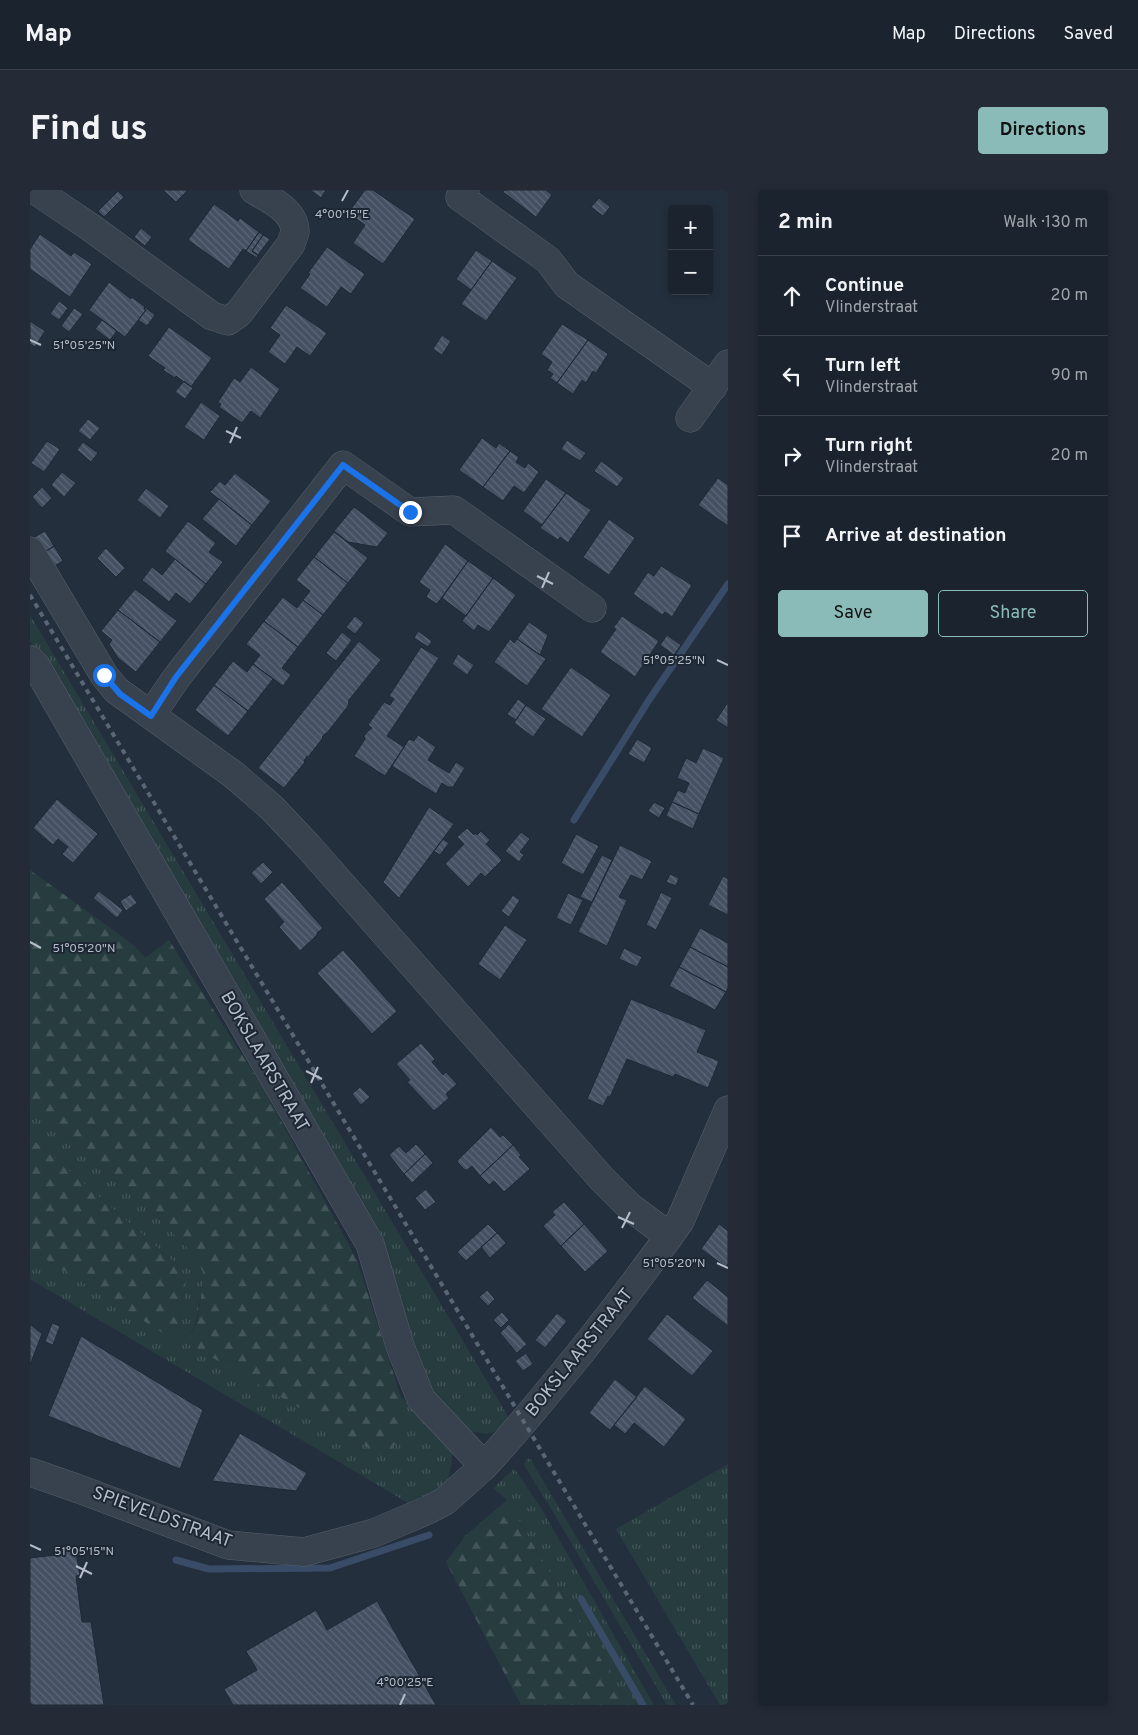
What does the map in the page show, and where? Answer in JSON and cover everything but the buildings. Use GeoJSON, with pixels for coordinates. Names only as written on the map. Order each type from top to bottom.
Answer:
{"type":"FeatureCollection","features":[{"type":"Feature","properties":{"kind":"street"},"geometry":{"type":"LineString","coordinates":[[35,190],[90,227],[212,316],[228,321],[239,313],[291,244],[295,233],[292,219],[282,207],[254,190]]}},
{"type":"Feature","properties":{"kind":"street"},"geometry":{"type":"LineString","coordinates":[[465,190],[460,197],[548,260],[567,285],[712,387]]}},
{"type":"Feature","properties":{"kind":"street"},"geometry":{"type":"LineString","coordinates":[[690,418],[728,364]]}},
{"type":"Feature","properties":{"kind":"street"},"geometry":{"type":"LineString","coordinates":[[151,716],[176,677],[343,465],[410,512],[454,510],[592,608]]}},
{"type":"Feature","properties":{"kind":"street"},"geometry":{"type":"LineString","coordinates":[[30,550],[104,675],[120,694],[234,775],[272,808],[307,845],[602,1179],[630,1208],[669,1236]]}},
{"type":"Feature","properties":{"kind":"street","name":"BOKSLAARSTRAAT"},"geometry":{"type":"LineString","coordinates":[[30,660],[36,666],[370,1244],[400,1346],[421,1399],[484,1466]]}},
{"type":"Feature","properties":{"kind":"street","name":"BOKSLAARSTRAAT"},"geometry":{"type":"LineString","coordinates":[[505,1444],[640,1278],[680,1220],[728,1110]]}},
{"type":"Feature","properties":{"kind":"street","name":"SPIEVELDSTRAAT"},"geometry":{"type":"LineString","coordinates":[[30,1472],[79,1488],[228,1545],[304,1552],[374,1533],[428,1510],[445,1500],[484,1466],[505,1444]]}},
{"type":"Feature","properties":{"kind":"green space"},"geometry":{"type":"Polygon","coordinates":[[[30,615],[512,1423],[486,1434],[469,1431],[427,1386],[205,940],[30,641],[30,615]]]}},
{"type":"Feature","properties":{"kind":"green space"},"geometry":{"type":"Polygon","coordinates":[[[30,870],[135,946],[145,958],[169,940],[260,1083],[357,1260],[401,1397],[407,1426],[386,1458],[201,1351],[194,1344],[191,1335],[197,1321],[203,1272],[190,1250],[161,1221],[30,1103],[30,870]]]}},
{"type":"Feature","properties":{"kind":"green space"},"geometry":{"type":"Polygon","coordinates":[[[30,1103],[161,1221],[190,1250],[203,1272],[202,1290],[196,1321],[191,1335],[407,1426],[401,1397],[421,1415],[452,1450],[452,1463],[448,1478],[440,1488],[408,1503],[30,1279],[30,1249],[174,1339],[182,1308],[186,1281],[180,1267],[30,1137],[30,1103]]]}},
{"type":"Feature","properties":{"kind":"green space"},"geometry":{"type":"Polygon","coordinates":[[[30,1137],[180,1267],[186,1281],[174,1340],[30,1249],[30,1137]]]}},
{"type":"Feature","properties":{"kind":"green space"},"geometry":{"type":"Polygon","coordinates":[[[530,1458],[676,1705],[667,1705],[524,1465],[526,1460],[530,1458]]]}},
{"type":"Feature","properties":{"kind":"green space"},"geometry":{"type":"Polygon","coordinates":[[[728,1464],[728,1705],[720,1705],[616,1529],[728,1464]]]}},
{"type":"Feature","properties":{"kind":"green space"},"geometry":{"type":"Polygon","coordinates":[[[514,1469],[541,1508],[654,1705],[628,1705],[507,1500],[493,1488],[514,1469]]]}},
{"type":"Feature","properties":{"kind":"green space"},"geometry":{"type":"Polygon","coordinates":[[[507,1500],[628,1705],[521,1705],[446,1562],[465,1536],[507,1500]]]}},
{"type":"Feature","properties":{"kind":"waterway"},"geometry":{"type":"LineString","coordinates":[[574,820],[649,700],[728,584]]}},
{"type":"Feature","properties":{"kind":"waterway"},"geometry":{"type":"LineString","coordinates":[[176,1560],[209,1569],[330,1568],[429,1535]]}},
{"type":"Feature","properties":{"kind":"waterway"},"geometry":{"type":"LineString","coordinates":[[581,1599],[643,1705]]}},
{"type":"Feature","properties":{"kind":"railway"},"geometry":{"type":"LineString","coordinates":[[30,595],[693,1705]]}},
{"type":"Feature","properties":{"kind":"route"},"geometry":{"type":"LineString","coordinates":[[104,675],[120,694],[151,716],[176,677],[343,465],[410,512]]}}]}
